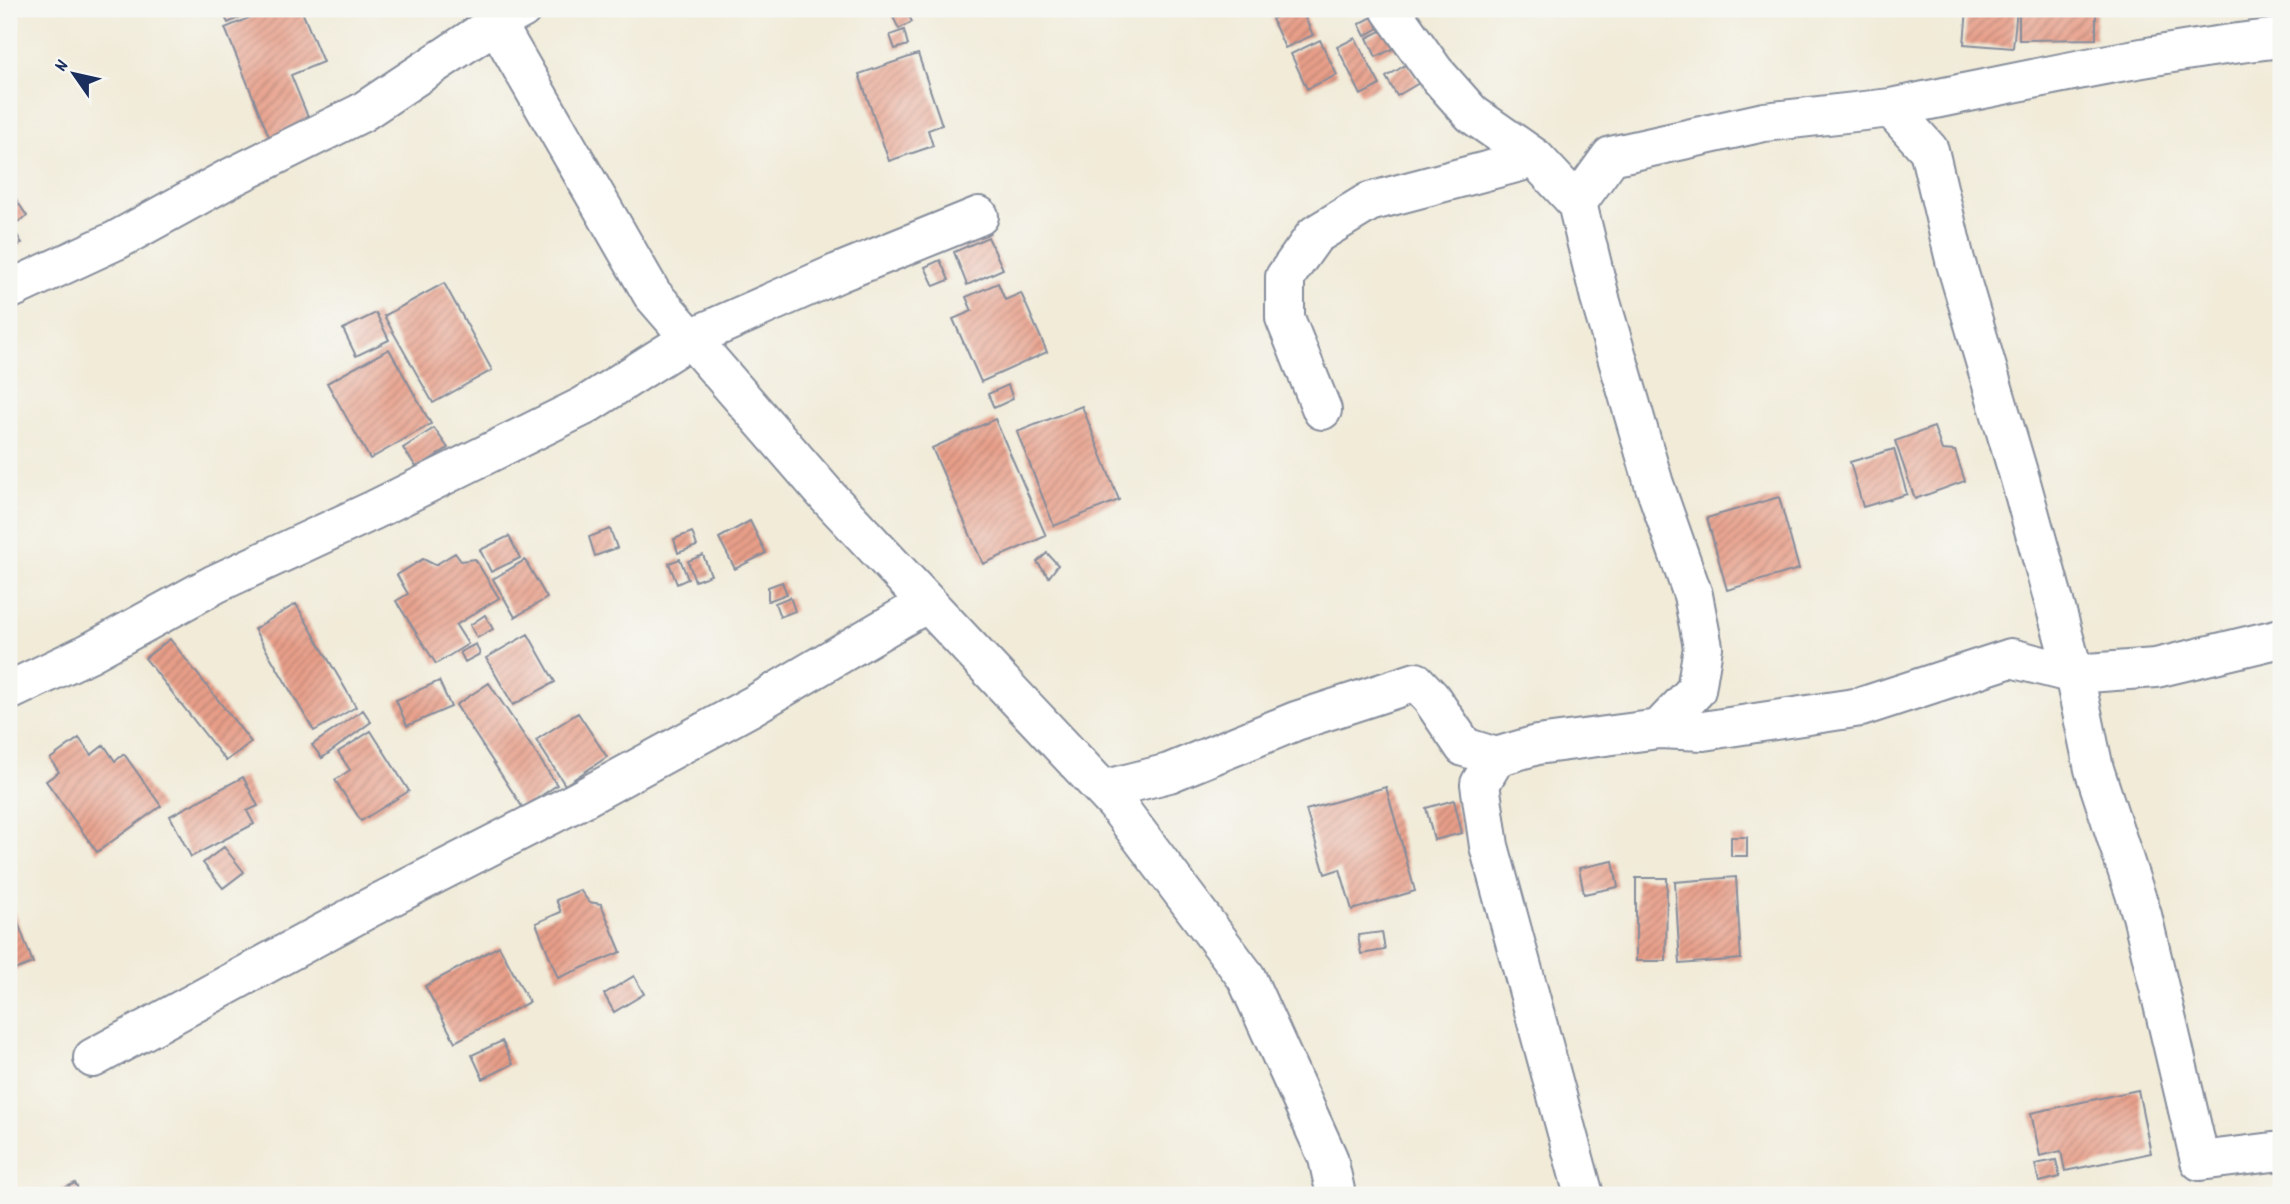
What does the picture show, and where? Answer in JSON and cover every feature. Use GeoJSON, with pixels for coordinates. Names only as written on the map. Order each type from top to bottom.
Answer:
{"type":"FeatureCollection","features":[{"type":"Feature","properties":{"kind":"street"},"geometry":{"type":"LineString","coordinates":[[1390,9],[1434,71],[1472,114],[1535,158],[1577,203],[1601,302],[1651,471],[1693,595],[1703,647],[1696,690],[1659,729]]}},
{"type":"Feature","properties":{"kind":"street"},"geometry":{"type":"LineString","coordinates":[[9,290],[117,240],[228,179],[361,113],[502,13],[652,294],[829,498],[1116,804],[1246,978],[1328,1158],[1336,1195]]}},
{"type":"Feature","properties":{"kind":"street"},"geometry":{"type":"LineString","coordinates":[[1577,203],[1611,156],[1764,122],[1891,108],[2214,45],[2281,38]]}},
{"type":"Feature","properties":{"kind":"street"},"geometry":{"type":"LineString","coordinates":[[1891,108],[1929,150],[1955,260],[2074,674],[2094,769],[2142,915],[2200,1161],[2281,1151]]}},
{"type":"Feature","properties":{"kind":"street"},"geometry":{"type":"LineString","coordinates":[[1322,410],[1285,318],[1285,277],[1315,236],[1369,202],[1535,158]]}},
{"type":"Feature","properties":{"kind":"street"},"geometry":{"type":"LineString","coordinates":[[9,691],[89,653],[215,583],[374,510],[584,406],[691,338],[838,273],[979,216]]}},
{"type":"Feature","properties":{"kind":"street"},"geometry":{"type":"LineString","coordinates":[[93,1058],[371,907],[576,802],[705,732],[927,603]]}},
{"type":"Feature","properties":{"kind":"street"},"geometry":{"type":"LineString","coordinates":[[1103,790],[1169,773],[1296,721],[1416,682],[1464,747],[1496,757],[1537,745],[1659,729],[1703,731],[1861,707],[2011,658],[2074,674],[2156,668],[2281,638]]}},
{"type":"Feature","properties":{"kind":"street"},"geometry":{"type":"LineString","coordinates":[[1496,757],[1480,784],[1489,846],[1584,1195]]}},
{"type":"Feature","properties":{"kind":"building"},"geometry":{"type":"Polygon","coordinates":[[[221,9],[258,9],[228,23],[221,9]]]}},
{"type":"Feature","properties":{"kind":"building"},"geometry":{"type":"Polygon","coordinates":[[[270,9],[301,9],[323,62],[291,75],[310,122],[270,139],[225,28],[270,9]]]}},
{"type":"Feature","properties":{"kind":"building"},"geometry":{"type":"Polygon","coordinates":[[[906,9],[912,22],[899,29],[892,15],[906,9]]]}},
{"type":"Feature","properties":{"kind":"building"},"geometry":{"type":"Polygon","coordinates":[[[1293,9],[1301,9],[1313,35],[1285,48],[1272,19],[1293,9]]]}},
{"type":"Feature","properties":{"kind":"building"},"geometry":{"type":"Polygon","coordinates":[[[1967,9],[2017,9],[2013,48],[1964,44],[1967,9]]]}},
{"type":"Feature","properties":{"kind":"building"},"geometry":{"type":"Polygon","coordinates":[[[2019,9],[2096,9],[2096,39],[2019,40],[2019,9]]]}},
{"type":"Feature","properties":{"kind":"building"},"geometry":{"type":"Polygon","coordinates":[[[1378,14],[1384,25],[1365,36],[1359,24],[1378,14]]]}},
{"type":"Feature","properties":{"kind":"building"},"geometry":{"type":"Polygon","coordinates":[[[1389,27],[1399,46],[1376,57],[1367,38],[1389,27]]]}},
{"type":"Feature","properties":{"kind":"building"},"geometry":{"type":"Polygon","coordinates":[[[904,30],[908,45],[895,49],[890,35],[904,30]]]}},
{"type":"Feature","properties":{"kind":"building"},"geometry":{"type":"Polygon","coordinates":[[[1355,38],[1380,85],[1361,95],[1337,47],[1355,38]]]}},
{"type":"Feature","properties":{"kind":"building"},"geometry":{"type":"Polygon","coordinates":[[[1320,40],[1337,75],[1307,89],[1291,54],[1320,40]]]}},
{"type":"Feature","properties":{"kind":"building"},"geometry":{"type":"Polygon","coordinates":[[[918,54],[942,125],[928,130],[933,146],[889,161],[859,74],[918,54]]]}},
{"type":"Feature","properties":{"kind":"building"},"geometry":{"type":"Polygon","coordinates":[[[1407,64],[1419,83],[1397,96],[1386,77],[1407,64]]]}},
{"type":"Feature","properties":{"kind":"building"},"geometry":{"type":"Polygon","coordinates":[[[11,192],[27,216],[11,226],[22,243],[9,251],[9,193],[11,192]]]}},
{"type":"Feature","properties":{"kind":"building"},"geometry":{"type":"Polygon","coordinates":[[[988,237],[1003,269],[967,285],[954,252],[988,237]]]}},
{"type":"Feature","properties":{"kind":"building"},"geometry":{"type":"Polygon","coordinates":[[[940,260],[949,280],[934,286],[925,267],[940,260]]]}},
{"type":"Feature","properties":{"kind":"building"},"geometry":{"type":"Polygon","coordinates":[[[444,283],[492,370],[433,403],[384,316],[444,283]]]}},
{"type":"Feature","properties":{"kind":"building"},"geometry":{"type":"Polygon","coordinates":[[[998,283],[1005,300],[1021,293],[1047,352],[981,382],[953,319],[972,311],[966,297],[998,283]]]}},
{"type":"Feature","properties":{"kind":"building"},"geometry":{"type":"Polygon","coordinates":[[[376,313],[389,340],[356,356],[343,329],[376,313]]]}},
{"type":"Feature","properties":{"kind":"building"},"geometry":{"type":"Polygon","coordinates":[[[389,349],[431,424],[370,459],[327,383],[389,349]]]}},
{"type":"Feature","properties":{"kind":"building"},"geometry":{"type":"Polygon","coordinates":[[[1008,385],[1013,399],[994,408],[988,394],[1008,385]]]}},
{"type":"Feature","properties":{"kind":"building"},"geometry":{"type":"Polygon","coordinates":[[[1082,406],[1119,500],[1054,526],[1017,432],[1082,406]]]}},
{"type":"Feature","properties":{"kind":"building"},"geometry":{"type":"Polygon","coordinates":[[[995,419],[1046,536],[983,564],[932,448],[995,419]]]}},
{"type":"Feature","properties":{"kind":"building"},"geometry":{"type":"Polygon","coordinates":[[[1934,427],[1942,450],[1955,451],[1965,481],[1915,499],[1895,441],[1934,427]]]}},
{"type":"Feature","properties":{"kind":"building"},"geometry":{"type":"Polygon","coordinates":[[[434,428],[448,448],[417,468],[403,448],[434,428]]]}},
{"type":"Feature","properties":{"kind":"building"},"geometry":{"type":"Polygon","coordinates":[[[1894,449],[1907,494],[1863,507],[1850,462],[1894,449]]]}},
{"type":"Feature","properties":{"kind":"building"},"geometry":{"type":"Polygon","coordinates":[[[1779,497],[1799,569],[1727,590],[1707,518],[1779,497]]]}},
{"type":"Feature","properties":{"kind":"building"},"geometry":{"type":"Polygon","coordinates":[[[750,521],[766,553],[735,569],[719,538],[750,521]]]}},
{"type":"Feature","properties":{"kind":"building"},"geometry":{"type":"Polygon","coordinates":[[[610,529],[617,548],[595,556],[589,537],[610,529]]]}},
{"type":"Feature","properties":{"kind":"building"},"geometry":{"type":"Polygon","coordinates":[[[692,532],[697,546],[678,553],[674,539],[692,532]]]}},
{"type":"Feature","properties":{"kind":"building"},"geometry":{"type":"Polygon","coordinates":[[[509,536],[520,558],[491,572],[480,550],[509,536]]]}},
{"type":"Feature","properties":{"kind":"building"},"geometry":{"type":"Polygon","coordinates":[[[455,553],[461,561],[475,559],[499,598],[456,625],[468,644],[436,664],[396,601],[408,594],[397,575],[423,559],[435,565],[455,553]]]}},
{"type":"Feature","properties":{"kind":"building"},"geometry":{"type":"Polygon","coordinates":[[[1047,553],[1058,565],[1049,577],[1037,562],[1047,553]]]}},
{"type":"Feature","properties":{"kind":"building"},"geometry":{"type":"Polygon","coordinates":[[[703,555],[711,575],[695,581],[688,561],[703,555]]]}},
{"type":"Feature","properties":{"kind":"building"},"geometry":{"type":"Polygon","coordinates":[[[680,559],[688,579],[677,584],[669,563],[680,559]]]}},
{"type":"Feature","properties":{"kind":"building"},"geometry":{"type":"Polygon","coordinates":[[[525,560],[547,598],[515,617],[493,579],[525,560]]]}},
{"type":"Feature","properties":{"kind":"building"},"geometry":{"type":"Polygon","coordinates":[[[782,582],[787,594],[768,601],[768,587],[782,582]]]}},
{"type":"Feature","properties":{"kind":"building"},"geometry":{"type":"Polygon","coordinates":[[[790,597],[795,611],[780,617],[775,603],[790,597]]]}},
{"type":"Feature","properties":{"kind":"building"},"geometry":{"type":"Polygon","coordinates":[[[296,604],[356,707],[314,731],[254,629],[296,604]]]}},
{"type":"Feature","properties":{"kind":"building"},"geometry":{"type":"Polygon","coordinates":[[[485,615],[493,629],[477,638],[470,625],[485,615]]]}},
{"type":"Feature","properties":{"kind":"building"},"geometry":{"type":"Polygon","coordinates":[[[528,634],[555,682],[513,705],[486,658],[528,634]]]}},
{"type":"Feature","properties":{"kind":"building"},"geometry":{"type":"Polygon","coordinates":[[[170,639],[251,742],[226,761],[145,658],[170,639]]]}},
{"type":"Feature","properties":{"kind":"building"},"geometry":{"type":"Polygon","coordinates":[[[476,644],[480,654],[465,662],[460,652],[476,644]]]}},
{"type":"Feature","properties":{"kind":"building"},"geometry":{"type":"Polygon","coordinates":[[[439,681],[451,707],[407,726],[396,700],[439,681]]]}},
{"type":"Feature","properties":{"kind":"building"},"geometry":{"type":"Polygon","coordinates":[[[489,683],[557,785],[523,808],[456,705],[489,683]]]}},
{"type":"Feature","properties":{"kind":"building"},"geometry":{"type":"Polygon","coordinates":[[[363,710],[371,722],[322,758],[312,745],[363,710]]]}},
{"type":"Feature","properties":{"kind":"building"},"geometry":{"type":"Polygon","coordinates":[[[578,713],[607,757],[565,785],[536,740],[578,713]]]}},
{"type":"Feature","properties":{"kind":"building"},"geometry":{"type":"Polygon","coordinates":[[[371,731],[409,791],[361,821],[335,780],[350,770],[338,752],[371,731]]]}},
{"type":"Feature","properties":{"kind":"building"},"geometry":{"type":"Polygon","coordinates":[[[79,738],[91,755],[104,745],[115,761],[124,754],[161,806],[97,852],[46,781],[59,772],[50,759],[79,738]]]}},
{"type":"Feature","properties":{"kind":"building"},"geometry":{"type":"Polygon","coordinates":[[[243,777],[258,806],[247,811],[254,824],[191,857],[170,816],[243,777]]]}},
{"type":"Feature","properties":{"kind":"building"},"geometry":{"type":"Polygon","coordinates":[[[1386,787],[1415,891],[1352,910],[1340,869],[1325,874],[1306,810],[1386,787]]]}},
{"type":"Feature","properties":{"kind":"building"},"geometry":{"type":"Polygon","coordinates":[[[1454,800],[1462,833],[1434,840],[1426,808],[1454,800]]]}},
{"type":"Feature","properties":{"kind":"building"},"geometry":{"type":"Polygon","coordinates":[[[1731,837],[1747,837],[1747,856],[1731,856],[1731,837]]]}},
{"type":"Feature","properties":{"kind":"building"},"geometry":{"type":"Polygon","coordinates":[[[224,847],[244,872],[223,888],[203,863],[224,847]]]}},
{"type":"Feature","properties":{"kind":"building"},"geometry":{"type":"Polygon","coordinates":[[[1613,861],[1618,887],[1584,894],[1579,868],[1613,861]]]}},
{"type":"Feature","properties":{"kind":"building"},"geometry":{"type":"Polygon","coordinates":[[[1736,877],[1741,959],[1680,964],[1675,882],[1736,877]]]}},
{"type":"Feature","properties":{"kind":"building"},"geometry":{"type":"Polygon","coordinates":[[[1636,878],[1667,878],[1666,961],[1636,961],[1636,878]]]}},
{"type":"Feature","properties":{"kind":"building"},"geometry":{"type":"Polygon","coordinates":[[[580,890],[589,902],[601,904],[621,952],[558,978],[536,923],[561,912],[556,900],[580,890]]]}},
{"type":"Feature","properties":{"kind":"building"},"geometry":{"type":"Polygon","coordinates":[[[14,912],[33,963],[9,972],[9,914],[14,912]]]}},
{"type":"Feature","properties":{"kind":"building"},"geometry":{"type":"Polygon","coordinates":[[[1382,932],[1385,950],[1361,954],[1358,935],[1382,932]]]}},
{"type":"Feature","properties":{"kind":"building"},"geometry":{"type":"Polygon","coordinates":[[[499,946],[529,1002],[455,1042],[425,986],[499,946]]]}},
{"type":"Feature","properties":{"kind":"building"},"geometry":{"type":"Polygon","coordinates":[[[634,976],[644,994],[614,1012],[604,994],[634,976]]]}},
{"type":"Feature","properties":{"kind":"building"},"geometry":{"type":"Polygon","coordinates":[[[502,1041],[513,1064],[483,1079],[472,1055],[502,1041]]]}},
{"type":"Feature","properties":{"kind":"building"},"geometry":{"type":"Polygon","coordinates":[[[2138,1090],[2151,1153],[2065,1171],[2061,1151],[2040,1156],[2031,1113],[2138,1090]]]}},
{"type":"Feature","properties":{"kind":"building"},"geometry":{"type":"Polygon","coordinates":[[[2056,1160],[2060,1177],[2039,1182],[2035,1164],[2056,1160]]]}},
{"type":"Feature","properties":{"kind":"building"},"geometry":{"type":"Polygon","coordinates":[[[75,1183],[81,1195],[50,1195],[75,1183]]]}}]}
